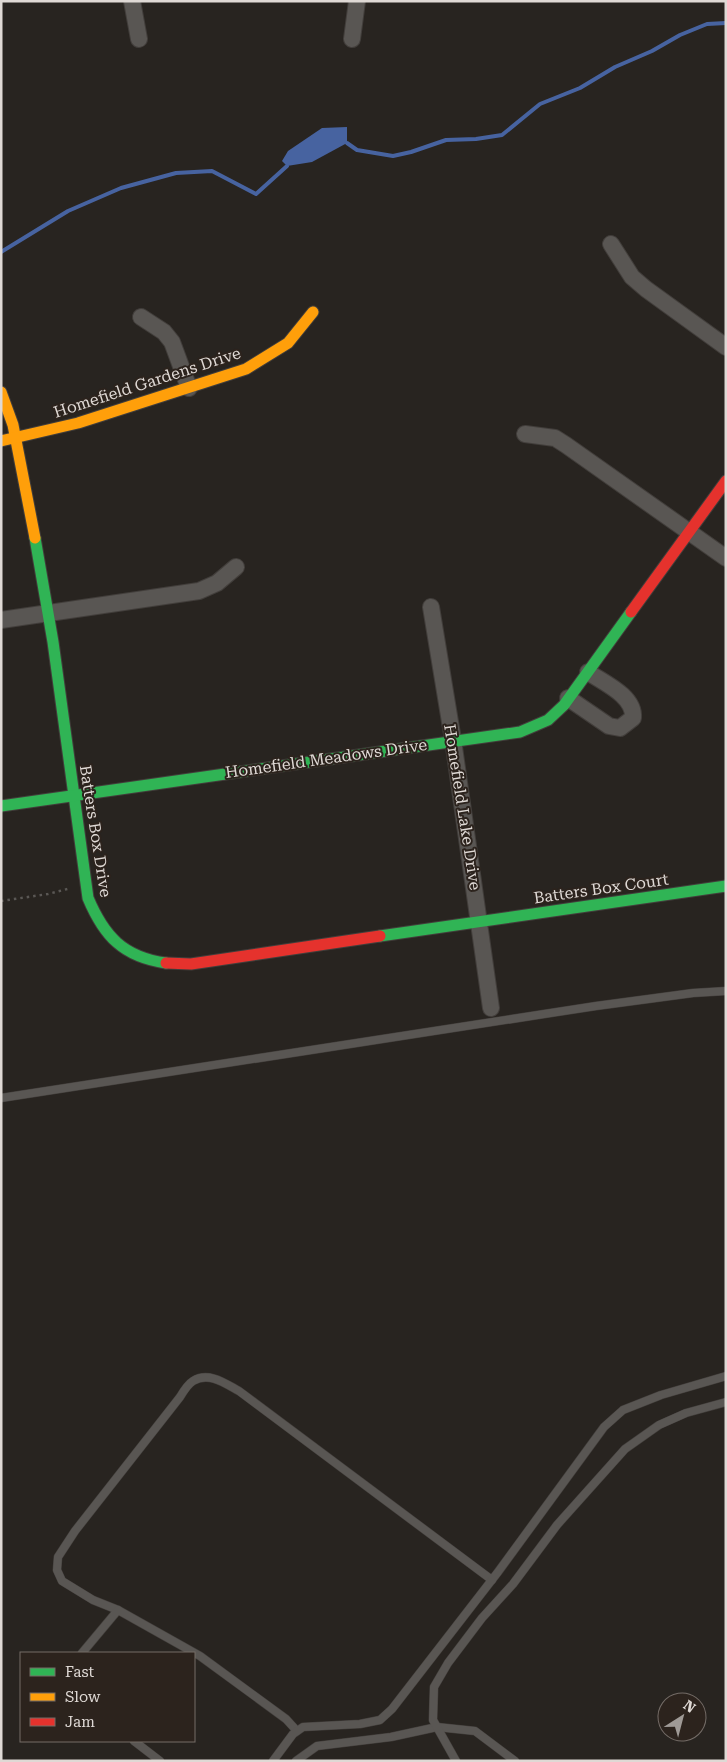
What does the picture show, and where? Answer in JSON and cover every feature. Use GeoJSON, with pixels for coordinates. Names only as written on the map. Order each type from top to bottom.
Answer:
{"type":"FeatureCollection","features":[{"type":"Feature","properties":{"kind":"street"},"geometry":{"type":"LineString","coordinates":[[132,1],[139,39]]}},
{"type":"Feature","properties":{"kind":"street"},"geometry":{"type":"LineString","coordinates":[[352,39],[357,1]]}},
{"type":"Feature","properties":{"kind":"street"},"geometry":{"type":"LineString","coordinates":[[611,244],[632,277],[646,290],[726,347]]}},
{"type":"Feature","properties":{"kind":"street","name":"Homefield Gardens Drive"},"geometry":{"type":"LineString","coordinates":[[1,441],[78,423],[246,369],[267,358],[288,343],[313,312]]}},
{"type":"Feature","properties":{"kind":"street"},"geometry":{"type":"LineString","coordinates":[[141,317],[164,332],[172,342],[189,388]]}},
{"type":"Feature","properties":{"kind":"street","name":"Batters Box Drive"},"geometry":{"type":"LineString","coordinates":[[1,392],[5,398],[15,438],[37,546],[86,884],[94,915],[108,935],[147,961],[167,964],[191,964],[480,921]]}},
{"type":"Feature","properties":{"kind":"street"},"geometry":{"type":"LineString","coordinates":[[525,434],[555,438],[726,558]]}},
{"type":"Feature","properties":{"kind":"street","name":"Homefield Meadows Drive"},"geometry":{"type":"LineString","coordinates":[[1,806],[453,740],[520,732],[548,720],[588,672],[726,481]]}},
{"type":"Feature","properties":{"kind":"street"},"geometry":{"type":"LineString","coordinates":[[1,620],[199,591],[217,583],[236,567]]}},
{"type":"Feature","properties":{"kind":"street","name":"Homefield Lake Drive"},"geometry":{"type":"LineString","coordinates":[[431,607],[453,740],[491,1008]]}},
{"type":"Feature","properties":{"kind":"street"},"geometry":{"type":"LineString","coordinates":[[568,698],[609,726],[620,728],[633,718],[634,710],[627,700],[588,672]]}},
{"type":"Feature","properties":{"kind":"street","name":"Batters Box Court"},"geometry":{"type":"LineString","coordinates":[[480,921],[726,886]]}},
{"type":"Feature","properties":{"kind":"lane"},"geometry":{"type":"LineString","coordinates":[[1,1098],[596,1006],[693,993],[725,992]]}},
{"type":"Feature","properties":{"kind":"lane"},"geometry":{"type":"LineString","coordinates":[[273,1761],[297,1731],[303,1727],[360,1724],[380,1720],[392,1709],[492,1580],[568,1478],[589,1446],[604,1427],[623,1410],[661,1395],[726,1376]]}},
{"type":"Feature","properties":{"kind":"lane"},"geometry":{"type":"LineString","coordinates":[[193,1652],[118,1610],[93,1600],[62,1581],[57,1570],[58,1557],[74,1531],[193,1381],[206,1377],[220,1380],[239,1392],[492,1580]]}},
{"type":"Feature","properties":{"kind":"lane"},"geometry":{"type":"LineString","coordinates":[[456,1761],[433,1720],[434,1687],[448,1664],[575,1504],[625,1449],[659,1425],[686,1412],[726,1402]]}},
{"type":"Feature","properties":{"kind":"lane"},"geometry":{"type":"LineString","coordinates":[[83,1652],[118,1610]]}},
{"type":"Feature","properties":{"kind":"lane"},"geometry":{"type":"LineString","coordinates":[[195,1653],[286,1719],[297,1731]]}},
{"type":"Feature","properties":{"kind":"lane"},"geometry":{"type":"LineString","coordinates":[[296,1761],[317,1746],[391,1736],[437,1727],[476,1731],[515,1761]]}},
{"type":"Feature","properties":{"kind":"lane"},"geometry":{"type":"LineString","coordinates":[[135,1742],[160,1761]]}},
{"type":"Feature","properties":{"kind":"path"},"geometry":{"type":"LineString","coordinates":[[1,901],[48,894],[86,884]]}},
{"type":"Feature","properties":{"kind":"water"},"geometry":{"type":"Polygon","coordinates":[[[347,127],[347,143],[312,162],[287,166],[282,161],[288,151],[322,128],[347,127]]]}},
{"type":"Feature","properties":{"kind":"waterway"},"geometry":{"type":"LineString","coordinates":[[347,143],[357,150],[393,156],[446,140],[476,139],[502,135],[540,104],[580,88],[615,67],[652,51],[680,35],[707,24],[726,23]]}},
{"type":"Feature","properties":{"kind":"waterway"},"geometry":{"type":"LineString","coordinates":[[1,252],[68,211],[121,188],[176,173],[212,171],[256,194],[287,166]]}},
{"type":"Feature","properties":{"kind":"traffic: fast"},"geometry":{"type":"LineString","coordinates":[[35,538],[53,642],[88,898],[108,934],[117,942],[138,956],[166,963]]}},
{"type":"Feature","properties":{"kind":"traffic: fast"},"geometry":{"type":"LineString","coordinates":[[1,806],[520,732],[548,720],[564,705],[631,612]]}},
{"type":"Feature","properties":{"kind":"traffic: fast"},"geometry":{"type":"LineString","coordinates":[[380,936],[726,886]]}},
{"type":"Feature","properties":{"kind":"traffic: slow"},"geometry":{"type":"LineString","coordinates":[[1,441],[78,423],[246,369],[288,343],[313,312]]}},
{"type":"Feature","properties":{"kind":"traffic: slow"},"geometry":{"type":"LineString","coordinates":[[1,392],[13,425],[35,538]]}},
{"type":"Feature","properties":{"kind":"traffic: jam"},"geometry":{"type":"LineString","coordinates":[[631,612],[726,481]]}},
{"type":"Feature","properties":{"kind":"traffic: jam"},"geometry":{"type":"LineString","coordinates":[[166,963],[191,964],[380,936]]}}]}
